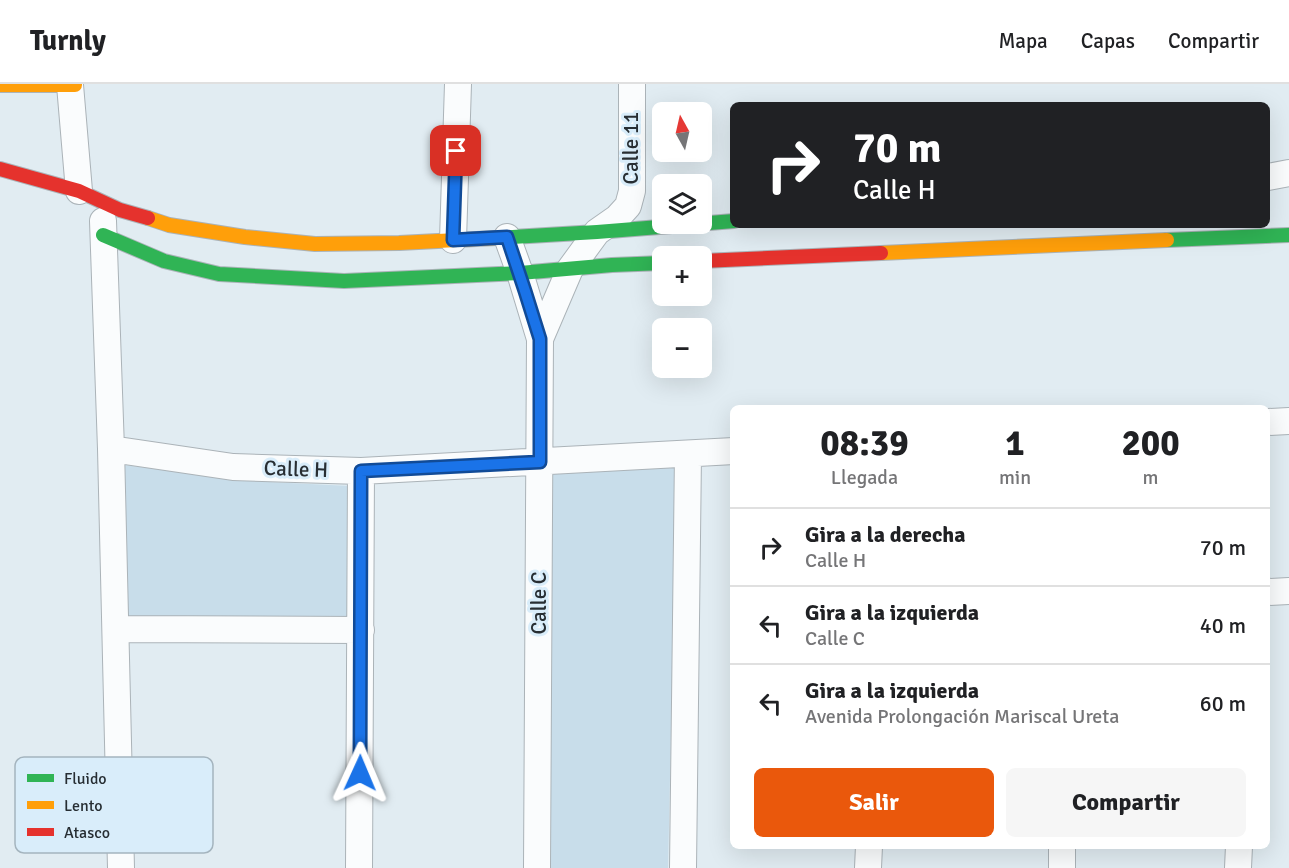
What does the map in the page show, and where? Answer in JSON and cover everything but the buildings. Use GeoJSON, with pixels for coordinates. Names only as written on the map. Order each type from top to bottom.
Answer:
{"type":"FeatureCollection","features":[{"type":"Feature","properties":{"kind":"street"},"geometry":{"type":"LineString","coordinates":[[453,240],[458,84]]}},
{"type":"Feature","properties":{"kind":"street","name":"Calle 11"},"geometry":{"type":"LineString","coordinates":[[597,232],[617,218],[628,206],[632,191],[632,84]]}},
{"type":"Feature","properties":{"kind":"street"},"geometry":{"type":"LineString","coordinates":[[0,85],[72,85],[79,191]]}},
{"type":"Feature","properties":{"kind":"street"},"geometry":{"type":"LineString","coordinates":[[0,169],[79,191],[120,210],[169,225],[245,237],[315,244],[399,243],[597,232],[730,221]]}},
{"type":"Feature","properties":{"kind":"street"},"geometry":{"type":"LineString","coordinates":[[1270,177],[1289,173]]}},
{"type":"Feature","properties":{"kind":"street"},"geometry":{"type":"LineString","coordinates":[[102,202],[119,757]]}},
{"type":"Feature","properties":{"kind":"street","name":"Calle C"},"geometry":{"type":"LineString","coordinates":[[540,339],[570,269],[597,232]]}},
{"type":"Feature","properties":{"kind":"street"},"geometry":{"type":"LineString","coordinates":[[103,235],[164,261],[219,274],[344,281],[519,273],[652,264]]}},
{"type":"Feature","properties":{"kind":"street"},"geometry":{"type":"LineString","coordinates":[[712,261],[1289,235]]}},
{"type":"Feature","properties":{"kind":"street","name":"Calle C"},"geometry":{"type":"LineString","coordinates":[[507,237],[540,339],[537,868]]}},
{"type":"Feature","properties":{"kind":"street","name":"Calle H"},"geometry":{"type":"LineString","coordinates":[[111,449],[233,467],[361,471],[730,452]]}},
{"type":"Feature","properties":{"kind":"street"},"geometry":{"type":"LineString","coordinates":[[683,868],[688,454]]}},
{"type":"Feature","properties":{"kind":"street"},"geometry":{"type":"LineString","coordinates":[[359,868],[361,471]]}},
{"type":"Feature","properties":{"kind":"street"},"geometry":{"type":"LineString","coordinates":[[1270,592],[1289,591]]}},
{"type":"Feature","properties":{"kind":"street"},"geometry":{"type":"LineString","coordinates":[[116,629],[361,630]]}},
{"type":"Feature","properties":{"kind":"street"},"geometry":{"type":"LineString","coordinates":[[868,868],[869,849]]}},
{"type":"Feature","properties":{"kind":"street"},"geometry":{"type":"LineString","coordinates":[[1062,849],[1062,868]]}},
{"type":"Feature","properties":{"kind":"street"},"geometry":{"type":"LineString","coordinates":[[1238,868],[1239,849]]}},
{"type":"Feature","properties":{"kind":"street"},"geometry":{"type":"LineString","coordinates":[[122,853],[122,868]]}},
{"type":"Feature","properties":{"kind":"shaded area"},"geometry":{"type":"Polygon","coordinates":[[[677,464],[668,868],[547,868],[550,470],[677,464]]]}},
{"type":"Feature","properties":{"kind":"shaded area"},"geometry":{"type":"Polygon","coordinates":[[[124,465],[250,481],[350,486],[349,618],[122,617],[118,470],[124,465]]]}},
{"type":"Feature","properties":{"kind":"traffic: fast"},"geometry":{"type":"LineString","coordinates":[[496,238],[730,221]]}},
{"type":"Feature","properties":{"kind":"traffic: fast"},"geometry":{"type":"LineString","coordinates":[[103,235],[164,261],[219,274],[344,281],[520,273],[652,263]]}},
{"type":"Feature","properties":{"kind":"traffic: fast"},"geometry":{"type":"LineString","coordinates":[[1167,240],[1289,235]]}},
{"type":"Feature","properties":{"kind":"traffic: slow"},"geometry":{"type":"LineString","coordinates":[[0,85],[75,85]]}},
{"type":"Feature","properties":{"kind":"traffic: slow"},"geometry":{"type":"LineString","coordinates":[[148,218],[169,225],[245,237],[315,244],[496,238]]}},
{"type":"Feature","properties":{"kind":"traffic: slow"},"geometry":{"type":"LineString","coordinates":[[881,253],[1167,240]]}},
{"type":"Feature","properties":{"kind":"traffic: jam"},"geometry":{"type":"LineString","coordinates":[[0,169],[79,191],[120,210],[148,218]]}},
{"type":"Feature","properties":{"kind":"traffic: jam"},"geometry":{"type":"LineString","coordinates":[[712,261],[881,253]]}},
{"type":"Feature","properties":{"kind":"route"},"geometry":{"type":"LineString","coordinates":[[360,773],[361,471],[540,462],[540,339],[507,237],[453,240],[456,151]]}}]}
